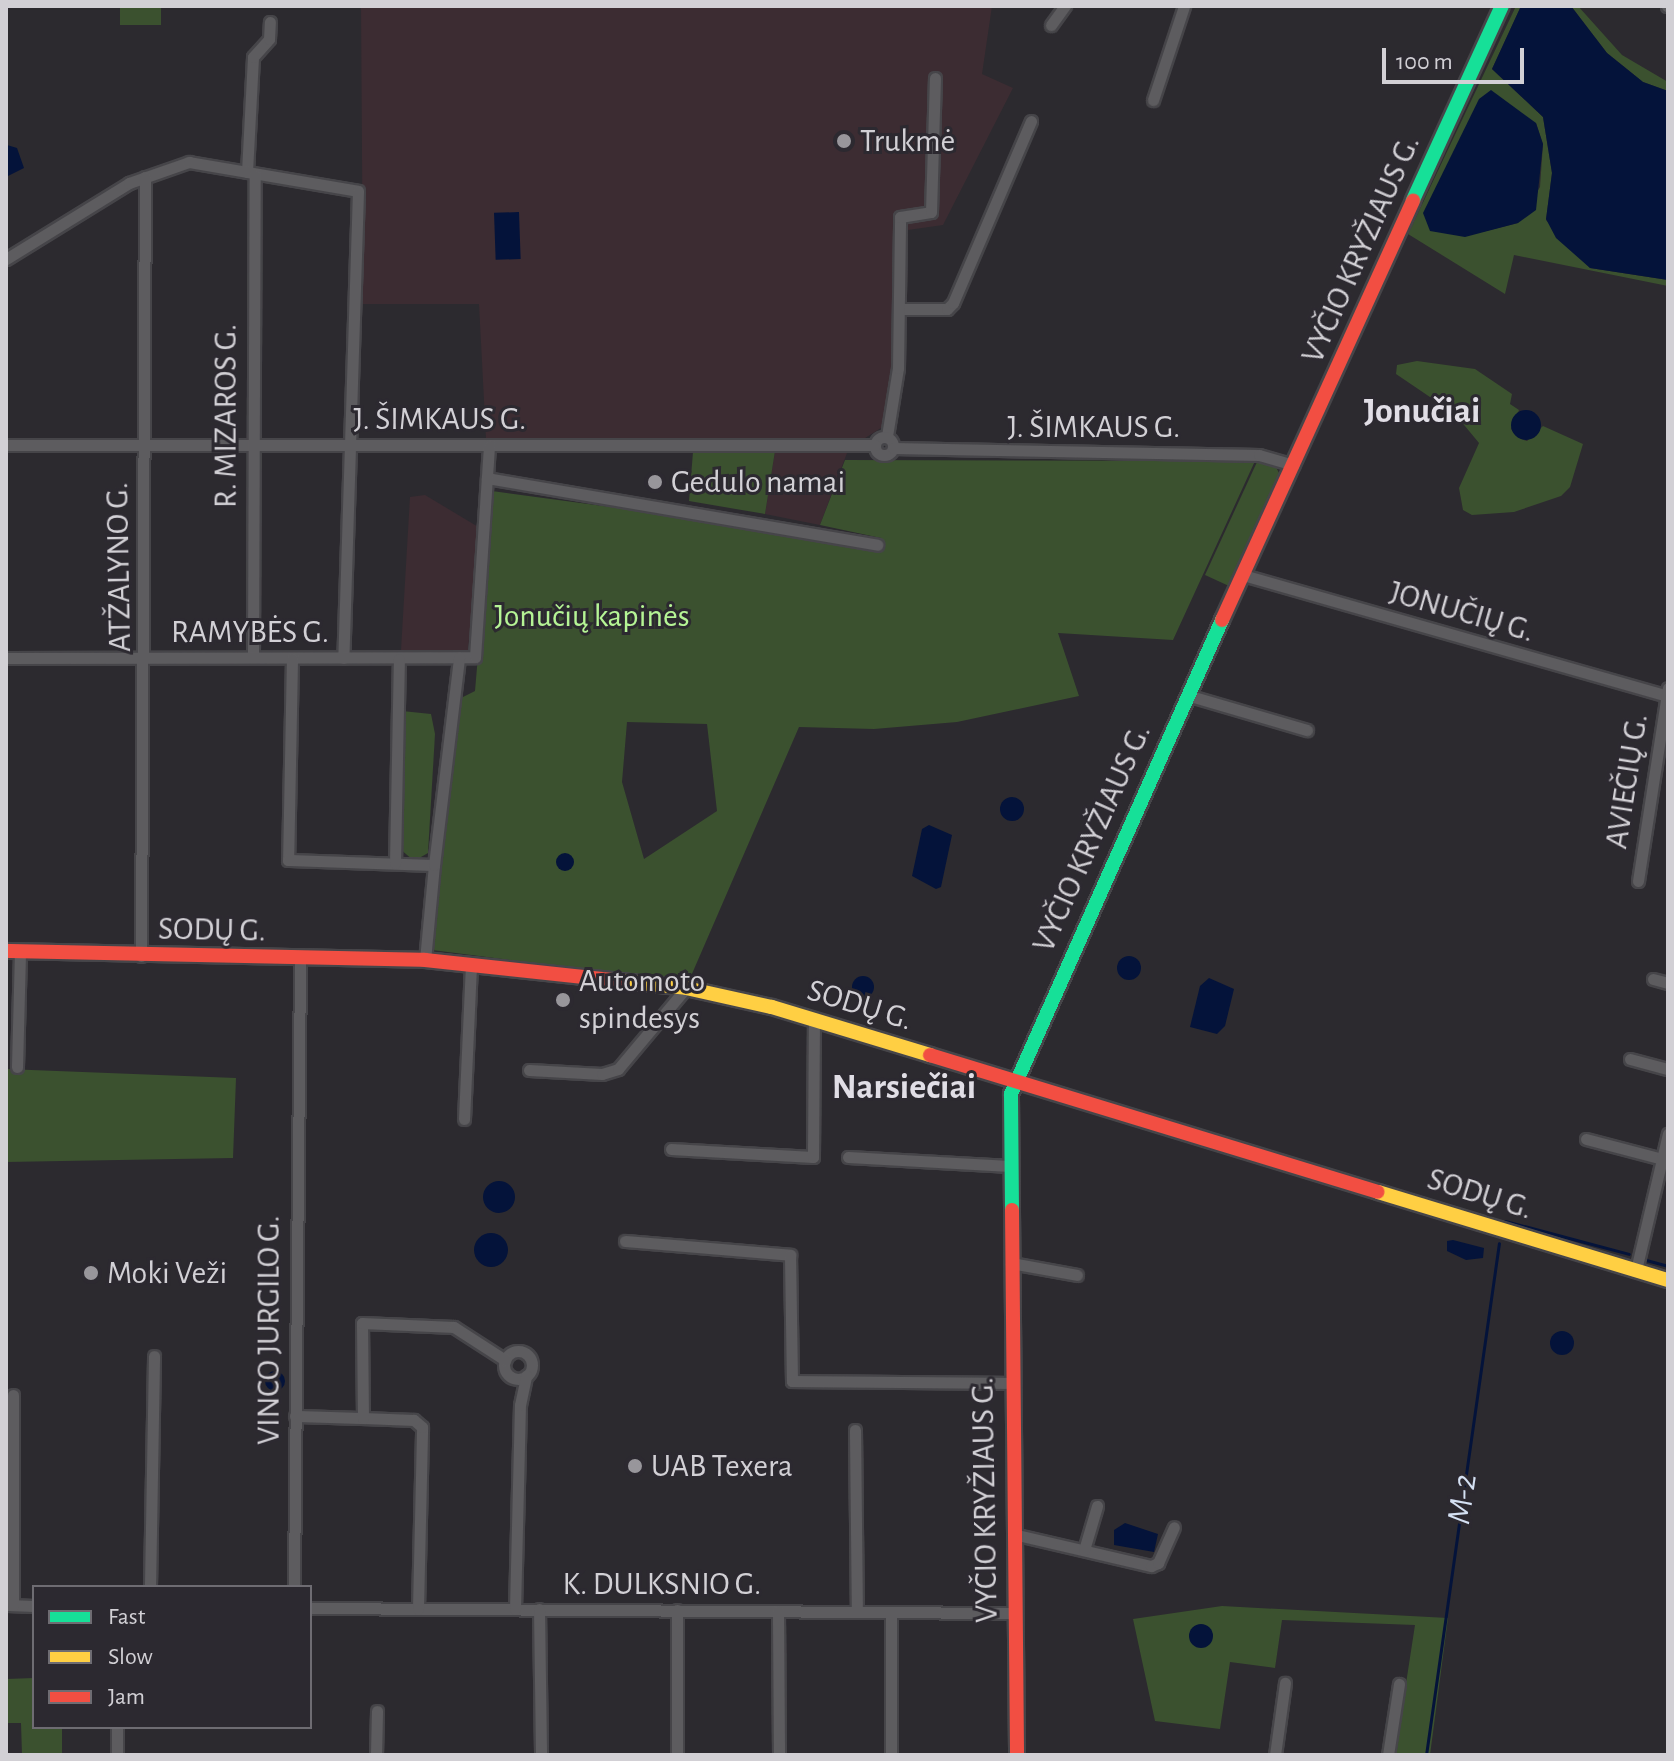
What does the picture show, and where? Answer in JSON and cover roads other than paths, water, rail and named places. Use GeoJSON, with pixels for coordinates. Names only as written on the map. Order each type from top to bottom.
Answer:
{"type":"FeatureCollection","features":[{"type":"Feature","properties":{"kind":"street"},"geometry":{"type":"LineString","coordinates":[[1051,25],[1065,6]]}},
{"type":"Feature","properties":{"kind":"street"},"geometry":{"type":"LineString","coordinates":[[1153,100],[1184,6]]}},
{"type":"Feature","properties":{"kind":"street","name":"VYČIO KRYŽIAUS G."},"geometry":{"type":"LineString","coordinates":[[1017,1755],[1010,1166],[1015,1082],[1187,695],[1502,6]]}},
{"type":"Feature","properties":{"kind":"street","name":"R. MIZAROS G."},"geometry":{"type":"LineString","coordinates":[[253,657],[250,445],[253,57],[269,39],[270,22]]}},
{"type":"Feature","properties":{"kind":"street"},"geometry":{"type":"LineString","coordinates":[[893,448],[887,436],[897,392],[900,217],[931,212],[935,78]]}},
{"type":"Feature","properties":{"kind":"street"},"geometry":{"type":"LineString","coordinates":[[899,309],[947,309],[953,303],[1031,121]]}},
{"type":"Feature","properties":{"kind":"street"},"geometry":{"type":"LineString","coordinates":[[6,259],[145,177],[189,162],[358,191],[343,658]]}},
{"type":"Feature","properties":{"kind":"street","name":"ATŽALYNO G."},"geometry":{"type":"LineString","coordinates":[[141,956],[146,658],[145,177]]}},
{"type":"Feature","properties":{"kind":"street"},"geometry":{"type":"LineString","coordinates":[[875,445],[887,436]]}},
{"type":"Feature","properties":{"kind":"street","name":"J. ŠIMKAUS G."},"geometry":{"type":"LineString","coordinates":[[6,445],[875,445],[884,455],[893,448],[1228,454],[1259,455],[1294,465]]}},
{"type":"Feature","properties":{"kind":"street"},"geometry":{"type":"LineString","coordinates":[[489,445],[487,478],[877,545]]}},
{"type":"Feature","properties":{"kind":"street","name":"RAMYBĖS G."},"geometry":{"type":"LineString","coordinates":[[6,658],[475,657],[487,478]]}},
{"type":"Feature","properties":{"kind":"street","name":"JONUČIŲ G."},"geometry":{"type":"LineString","coordinates":[[1243,575],[1667,694]]}},
{"type":"Feature","properties":{"kind":"street"},"geometry":{"type":"LineString","coordinates":[[292,658],[288,860],[434,865]]}},
{"type":"Feature","properties":{"kind":"street"},"geometry":{"type":"LineString","coordinates":[[425,960],[459,658]]}},
{"type":"Feature","properties":{"kind":"street"},"geometry":{"type":"LineString","coordinates":[[395,863],[399,659]]}},
{"type":"Feature","properties":{"kind":"street","name":"AVIEČIŲ G."},"geometry":{"type":"LineString","coordinates":[[1638,881],[1667,694]]}},
{"type":"Feature","properties":{"kind":"street"},"geometry":{"type":"LineString","coordinates":[[1187,695],[1307,730]]}},
{"type":"Feature","properties":{"kind":"street"},"geometry":{"type":"LineString","coordinates":[[13,951],[17,1067]]}},
{"type":"Feature","properties":{"kind":"street","name":"SODŲ G."},"geometry":{"type":"LineString","coordinates":[[13,951],[300,960],[425,960],[686,988],[814,1019],[1668,1280]]}},
{"type":"Feature","properties":{"kind":"street","name":"VINCO JURGILO G."},"geometry":{"type":"LineString","coordinates":[[294,1585],[300,960]]}},
{"type":"Feature","properties":{"kind":"street"},"geometry":{"type":"LineString","coordinates":[[464,1119],[471,963]]}},
{"type":"Feature","properties":{"kind":"street"},"geometry":{"type":"LineString","coordinates":[[1653,979],[1668,983]]}},
{"type":"Feature","properties":{"kind":"street"},"geometry":{"type":"LineString","coordinates":[[529,1070],[602,1074],[618,1069],[686,988]]}},
{"type":"Feature","properties":{"kind":"street"},"geometry":{"type":"LineString","coordinates":[[671,1149],[813,1157],[814,1019]]}},
{"type":"Feature","properties":{"kind":"street"},"geometry":{"type":"LineString","coordinates":[[1630,1059],[1668,1069]]}},
{"type":"Feature","properties":{"kind":"street"},"geometry":{"type":"LineString","coordinates":[[1636,1270],[1668,1134]]}},
{"type":"Feature","properties":{"kind":"street"},"geometry":{"type":"LineString","coordinates":[[1586,1139],[1662,1159]]}},
{"type":"Feature","properties":{"kind":"street"},"geometry":{"type":"LineString","coordinates":[[848,1157],[1010,1166]]}},
{"type":"Feature","properties":{"kind":"street"},"geometry":{"type":"LineString","coordinates":[[625,1241],[790,1255],[792,1381],[1012,1383]]}},
{"type":"Feature","properties":{"kind":"street"},"geometry":{"type":"LineString","coordinates":[[1011,1263],[1077,1275]]}},
{"type":"Feature","properties":{"kind":"street"},"geometry":{"type":"LineString","coordinates":[[363,1418],[362,1323],[454,1327],[505,1360],[520,1405]]}},
{"type":"Feature","properties":{"kind":"street"},"geometry":{"type":"LineString","coordinates":[[505,1360],[514,1352],[526,1354],[531,1365],[520,1405],[515,1609]]}},
{"type":"Feature","properties":{"kind":"street"},"geometry":{"type":"LineString","coordinates":[[150,1585],[154,1356]]}},
{"type":"Feature","properties":{"kind":"street"},"geometry":{"type":"LineString","coordinates":[[509,1376],[526,1376]]}},
{"type":"Feature","properties":{"kind":"street"},"geometry":{"type":"LineString","coordinates":[[13,1395],[9,1605],[32,1606]]}},
{"type":"Feature","properties":{"kind":"street"},"geometry":{"type":"LineString","coordinates":[[295,1416],[414,1420],[422,1427],[418,1609]]}},
{"type":"Feature","properties":{"kind":"street"},"geometry":{"type":"LineString","coordinates":[[855,1430],[857,1612]]}},
{"type":"Feature","properties":{"kind":"street"},"geometry":{"type":"LineString","coordinates":[[1084,1550],[1097,1506]]}},
{"type":"Feature","properties":{"kind":"street"},"geometry":{"type":"LineString","coordinates":[[1013,1534],[1151,1566],[1158,1563],[1174,1527]]}},
{"type":"Feature","properties":{"kind":"street","name":"K. DULKSNIO G."},"geometry":{"type":"LineString","coordinates":[[312,1608],[1014,1613]]}},
{"type":"Feature","properties":{"kind":"street"},"geometry":{"type":"LineString","coordinates":[[539,1609],[541,1755]]}},
{"type":"Feature","properties":{"kind":"street"},"geometry":{"type":"LineString","coordinates":[[677,1610],[677,1755]]}},
{"type":"Feature","properties":{"kind":"street"},"geometry":{"type":"LineString","coordinates":[[778,1611],[779,1755]]}},
{"type":"Feature","properties":{"kind":"street"},"geometry":{"type":"LineString","coordinates":[[891,1612],[891,1755]]}},
{"type":"Feature","properties":{"kind":"street"},"geometry":{"type":"LineString","coordinates":[[1275,1755],[1285,1683]]}},
{"type":"Feature","properties":{"kind":"street"},"geometry":{"type":"LineString","coordinates":[[1388,1755],[1399,1684]]}},
{"type":"Feature","properties":{"kind":"street"},"geometry":{"type":"LineString","coordinates":[[376,1755],[377,1711]]}},
{"type":"Feature","properties":{"kind":"street"},"geometry":{"type":"LineString","coordinates":[[117,1729],[117,1755]]}},
{"type":"Feature","properties":{"kind":"water"},"geometry":{"type":"Polygon","coordinates":[[[1521,6],[1571,6],[1607,53],[1643,82],[1668,91],[1668,280],[1590,268],[1556,238],[1546,219],[1552,173],[1543,117],[1492,69],[1521,6]]]}},
{"type":"Feature","properties":{"kind":"water"},"geometry":{"type":"Polygon","coordinates":[[[1491,90],[1536,123],[1543,144],[1536,210],[1518,223],[1465,237],[1430,231],[1423,213],[1479,99],[1491,90]]]}},
{"type":"Feature","properties":{"kind":"water"},"geometry":{"type":"Polygon","coordinates":[[[7,145],[17,148],[24,168],[6,177],[7,145]]]}},
{"type":"Feature","properties":{"kind":"water"},"geometry":{"type":"Polygon","coordinates":[[[519,212],[521,259],[496,260],[494,213],[519,212]]]}},
{"type":"Feature","properties":{"kind":"water"},"geometry":{"type":"Polygon","coordinates":[[[1526,410],[1537,414],[1541,425],[1537,436],[1526,440],[1515,436],[1511,425],[1515,414],[1526,410]]]}},
{"type":"Feature","properties":{"kind":"water"},"geometry":{"type":"Polygon","coordinates":[[[1012,797],[1021,800],[1024,809],[1021,818],[1012,821],[1003,818],[1000,809],[1003,800],[1012,797]]]}},
{"type":"Feature","properties":{"kind":"water"},"geometry":{"type":"Polygon","coordinates":[[[929,825],[952,835],[941,887],[936,889],[912,876],[922,829],[929,825]]]}},
{"type":"Feature","properties":{"kind":"water"},"geometry":{"type":"Polygon","coordinates":[[[565,853],[574,862],[565,871],[556,862],[565,853]]]}},
{"type":"Feature","properties":{"kind":"water"},"geometry":{"type":"Polygon","coordinates":[[[1129,956],[1137,960],[1141,968],[1137,976],[1129,980],[1121,976],[1117,968],[1121,960],[1129,956]]]}},
{"type":"Feature","properties":{"kind":"water"},"geometry":{"type":"Polygon","coordinates":[[[863,976],[871,979],[874,987],[871,995],[863,998],[855,995],[852,987],[855,979],[863,976]]]}},
{"type":"Feature","properties":{"kind":"water"},"geometry":{"type":"Polygon","coordinates":[[[1209,978],[1234,989],[1225,1026],[1217,1034],[1190,1027],[1200,986],[1209,978]]]}},
{"type":"Feature","properties":{"kind":"water"},"geometry":{"type":"Polygon","coordinates":[[[499,1181],[510,1186],[515,1197],[510,1208],[499,1213],[488,1208],[483,1197],[488,1186],[499,1181]]]}},
{"type":"Feature","properties":{"kind":"water"},"geometry":{"type":"Polygon","coordinates":[[[491,1233],[503,1238],[508,1250],[503,1262],[491,1267],[479,1262],[474,1250],[479,1238],[491,1233]]]}},
{"type":"Feature","properties":{"kind":"water"},"geometry":{"type":"Polygon","coordinates":[[[1447,1241],[1484,1248],[1483,1258],[1466,1260],[1447,1251],[1447,1241]]]}},
{"type":"Feature","properties":{"kind":"water"},"geometry":{"type":"Polygon","coordinates":[[[1562,1331],[1571,1334],[1574,1343],[1571,1352],[1562,1355],[1553,1352],[1550,1343],[1553,1334],[1562,1331]]]}},
{"type":"Feature","properties":{"kind":"water"},"geometry":{"type":"Polygon","coordinates":[[[275,1371],[282,1374],[285,1381],[282,1388],[275,1391],[268,1388],[265,1381],[268,1374],[275,1371]]]}},
{"type":"Feature","properties":{"kind":"water"},"geometry":{"type":"Polygon","coordinates":[[[1125,1523],[1158,1534],[1154,1552],[1114,1545],[1114,1530],[1125,1523]]]}},
{"type":"Feature","properties":{"kind":"water"},"geometry":{"type":"Polygon","coordinates":[[[1201,1624],[1212,1631],[1213,1636],[1206,1647],[1201,1648],[1190,1641],[1189,1636],[1196,1625],[1201,1624]]]}},
{"type":"Feature","properties":{"kind":"waterway","name":"M-2"},"geometry":{"type":"LineString","coordinates":[[1505,1221],[1629,1254]]}},
{"type":"Feature","properties":{"kind":"waterway","name":"M-2"},"geometry":{"type":"LineString","coordinates":[[1426,1755],[1499,1243]]}},
{"type":"Feature","properties":{"kind":"waterway","name":"M-2"},"geometry":{"type":"LineString","coordinates":[[1646,1260],[1668,1266]]}},
{"type":"Feature","properties":{"kind":"place","name":"Trukmė"},"geometry":{"type":"Point","coordinates":[844,141]}},
{"type":"Feature","properties":{"kind":"place","name":"Gedulo namai"},"geometry":{"type":"Point","coordinates":[655,482]}},
{"type":"Feature","properties":{"kind":"place","name":"Automoto spindesys"},"geometry":{"type":"Point","coordinates":[563,1000]}},
{"type":"Feature","properties":{"kind":"place","name":"Moki Veži"},"geometry":{"type":"Point","coordinates":[91,1273]}},
{"type":"Feature","properties":{"kind":"place","name":"UAB Texera"},"geometry":{"type":"Point","coordinates":[635,1466]}},
{"type":"Feature","properties":{"kind":"district","name":"Jonučiai"},"geometry":{"type":"Point","coordinates":[1422,412]}},
{"type":"Feature","properties":{"kind":"district","name":"Narsiečiai"},"geometry":{"type":"Point","coordinates":[904,1088]}},
{"type":"Feature","properties":{"kind":"park label","name":"Jonučių kapinės"},"geometry":{"type":"Point","coordinates":[592,616]}}]}
